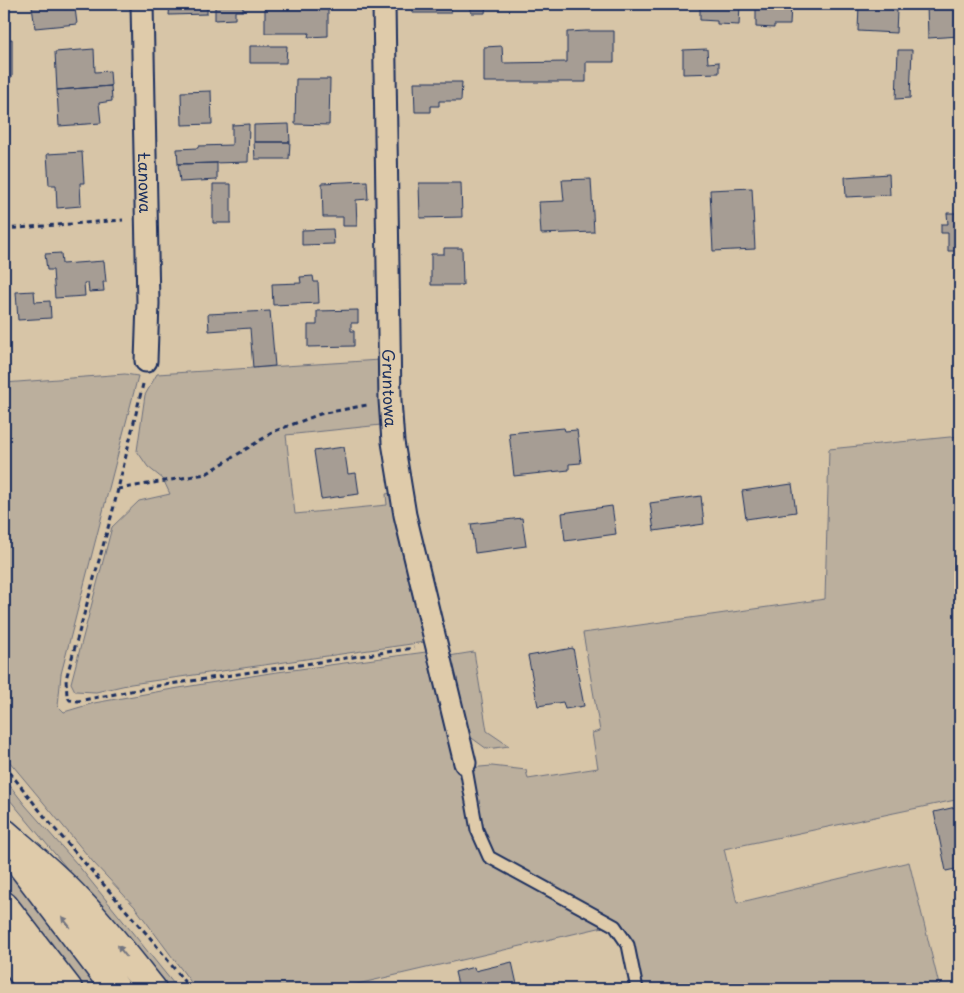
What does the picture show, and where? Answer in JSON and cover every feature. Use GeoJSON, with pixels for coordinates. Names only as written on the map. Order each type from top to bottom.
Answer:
{"type":"FeatureCollection","features":[{"type":"Feature","properties":{"kind":"main road"},"geometry":{"type":"LineString","coordinates":[[4,833],[38,862],[77,900],[152,989]]}},
{"type":"Feature","properties":{"kind":"main road"},"geometry":{"type":"LineString","coordinates":[[4,843],[116,989]]}},
{"type":"Feature","properties":{"kind":"main road"},"geometry":{"type":"LineString","coordinates":[[4,906],[68,989]]}},
{"type":"Feature","properties":{"kind":"main road"},"geometry":{"type":"LineString","coordinates":[[4,946],[33,989]]}},
{"type":"Feature","properties":{"kind":"street","name":"Łanowa"},"geometry":{"type":"LineString","coordinates":[[142,4],[148,303],[146,361]]}},
{"type":"Feature","properties":{"kind":"street","name":"Gruntowa"},"geometry":{"type":"LineString","coordinates":[[384,4],[390,400],[393,442],[405,515],[465,763]]}},
{"type":"Feature","properties":{"kind":"lane"},"geometry":{"type":"LineString","coordinates":[[465,763],[477,830],[489,857],[615,926],[628,945],[637,989]]}},
{"type":"Feature","properties":{"kind":"path"},"geometry":{"type":"LineString","coordinates":[[4,229],[147,218]]}},
{"type":"Feature","properties":{"kind":"path"},"geometry":{"type":"LineString","coordinates":[[146,361],[142,393],[118,489],[66,679],[67,696],[70,700],[78,701],[157,686],[436,644]]}},
{"type":"Feature","properties":{"kind":"path"},"geometry":{"type":"LineString","coordinates":[[118,489],[206,474],[275,431],[320,414],[390,400]]}},
{"type":"Feature","properties":{"kind":"path"},"geometry":{"type":"LineString","coordinates":[[4,765],[48,821],[152,940],[190,989]]}},
{"type":"Feature","properties":{"kind":"shaded area"},"geometry":{"type":"Polygon","coordinates":[[[380,360],[381,425],[286,435],[295,514],[387,505],[386,494],[392,493],[425,642],[131,684],[96,692],[75,691],[71,683],[112,527],[139,501],[170,494],[163,479],[148,467],[137,451],[145,395],[157,374],[380,360]]]}},
{"type":"Feature","properties":{"kind":"shaded area"},"geometry":{"type":"Polygon","coordinates":[[[125,374],[138,376],[61,674],[58,706],[64,712],[94,703],[167,690],[270,673],[426,652],[456,769],[492,766],[526,770],[528,779],[598,768],[592,733],[600,731],[583,633],[825,599],[829,449],[960,436],[960,799],[724,849],[737,903],[909,862],[940,989],[625,989],[632,987],[619,936],[603,927],[336,989],[196,989],[135,907],[93,862],[4,755],[4,383],[125,374]]]}},
{"type":"Feature","properties":{"kind":"shaded area"},"geometry":{"type":"Polygon","coordinates":[[[474,652],[487,731],[509,746],[487,749],[469,736],[449,656],[474,652]]]}},
{"type":"Feature","properties":{"kind":"shaded area"},"geometry":{"type":"Polygon","coordinates":[[[4,778],[77,864],[178,989],[163,989],[80,884],[4,793],[4,778]]]}},
{"type":"Feature","properties":{"kind":"shaded area"},"geometry":{"type":"Polygon","coordinates":[[[4,864],[101,989],[86,989],[4,883],[4,864]]]}},
{"type":"Feature","properties":{"kind":"building"},"geometry":{"type":"Polygon","coordinates":[[[64,4],[64,9],[75,8],[77,24],[35,28],[32,7],[64,4]]]}},
{"type":"Feature","properties":{"kind":"building"},"geometry":{"type":"Polygon","coordinates":[[[116,4],[116,5],[83,5],[116,4]]]}},
{"type":"Feature","properties":{"kind":"building"},"geometry":{"type":"Polygon","coordinates":[[[170,4],[207,4],[207,14],[169,15],[170,4]]]}},
{"type":"Feature","properties":{"kind":"building"},"geometry":{"type":"Polygon","coordinates":[[[215,4],[243,4],[243,11],[235,11],[235,19],[215,20],[215,4]]]}},
{"type":"Feature","properties":{"kind":"building"},"geometry":{"type":"Polygon","coordinates":[[[265,4],[332,4],[328,7],[328,36],[308,37],[309,33],[265,33],[265,4]]]}},
{"type":"Feature","properties":{"kind":"building"},"geometry":{"type":"Polygon","coordinates":[[[413,4],[451,4],[451,13],[413,13],[413,4]]]}},
{"type":"Feature","properties":{"kind":"building"},"geometry":{"type":"Polygon","coordinates":[[[471,4],[486,4],[485,13],[471,13],[471,4]]]}},
{"type":"Feature","properties":{"kind":"building"},"geometry":{"type":"Polygon","coordinates":[[[700,4],[740,4],[739,25],[717,24],[717,21],[700,20],[700,4]]]}},
{"type":"Feature","properties":{"kind":"building"},"geometry":{"type":"Polygon","coordinates":[[[756,4],[791,4],[790,25],[774,25],[774,28],[756,27],[756,4]]]}},
{"type":"Feature","properties":{"kind":"building"},"geometry":{"type":"Polygon","coordinates":[[[859,4],[892,4],[892,10],[897,10],[896,33],[858,31],[859,4]]]}},
{"type":"Feature","properties":{"kind":"building"},"geometry":{"type":"Polygon","coordinates":[[[927,4],[960,4],[960,36],[928,38],[927,4]]]}},
{"type":"Feature","properties":{"kind":"building"},"geometry":{"type":"Polygon","coordinates":[[[614,31],[614,62],[586,62],[586,82],[484,82],[484,47],[502,46],[503,63],[567,62],[567,32],[614,31]]]}},
{"type":"Feature","properties":{"kind":"building"},"geometry":{"type":"Polygon","coordinates":[[[12,39],[12,77],[4,77],[4,40],[12,39]]]}},
{"type":"Feature","properties":{"kind":"building"},"geometry":{"type":"Polygon","coordinates":[[[250,46],[287,46],[286,63],[250,63],[250,46]]]}},
{"type":"Feature","properties":{"kind":"building"},"geometry":{"type":"Polygon","coordinates":[[[94,49],[95,72],[110,71],[111,86],[57,90],[55,52],[94,49]]]}},
{"type":"Feature","properties":{"kind":"building"},"geometry":{"type":"Polygon","coordinates":[[[707,49],[708,63],[719,62],[719,73],[683,74],[683,50],[707,49]]]}},
{"type":"Feature","properties":{"kind":"building"},"geometry":{"type":"Polygon","coordinates":[[[898,50],[912,50],[910,98],[896,99],[898,50]]]}},
{"type":"Feature","properties":{"kind":"building"},"geometry":{"type":"Polygon","coordinates":[[[296,79],[330,79],[329,125],[295,124],[296,79]]]}},
{"type":"Feature","properties":{"kind":"building"},"geometry":{"type":"Polygon","coordinates":[[[414,82],[462,82],[461,101],[439,101],[439,106],[431,106],[431,112],[415,112],[414,82]]]}},
{"type":"Feature","properties":{"kind":"building"},"geometry":{"type":"Polygon","coordinates":[[[111,86],[112,101],[99,103],[101,123],[59,126],[57,90],[111,86]]]}},
{"type":"Feature","properties":{"kind":"building"},"geometry":{"type":"Polygon","coordinates":[[[211,91],[212,124],[182,125],[181,92],[211,91]]]}},
{"type":"Feature","properties":{"kind":"building"},"geometry":{"type":"Polygon","coordinates":[[[249,124],[248,162],[178,164],[177,149],[232,145],[232,125],[249,124]]]}},
{"type":"Feature","properties":{"kind":"building"},"geometry":{"type":"Polygon","coordinates":[[[289,124],[290,142],[254,142],[254,125],[289,124]]]}},
{"type":"Feature","properties":{"kind":"building"},"geometry":{"type":"Polygon","coordinates":[[[254,142],[290,142],[289,159],[255,159],[254,142]]]}},
{"type":"Feature","properties":{"kind":"building"},"geometry":{"type":"Polygon","coordinates":[[[82,152],[84,183],[80,183],[81,206],[57,208],[56,185],[49,185],[47,154],[82,152]]]}},
{"type":"Feature","properties":{"kind":"building"},"geometry":{"type":"Polygon","coordinates":[[[217,163],[217,180],[180,182],[178,164],[217,163]]]}},
{"type":"Feature","properties":{"kind":"building"},"geometry":{"type":"Polygon","coordinates":[[[960,170],[960,198],[957,198],[956,171],[960,170]]]}},
{"type":"Feature","properties":{"kind":"building"},"geometry":{"type":"Polygon","coordinates":[[[889,174],[890,195],[846,197],[845,177],[889,174]]]}},
{"type":"Feature","properties":{"kind":"building"},"geometry":{"type":"Polygon","coordinates":[[[591,179],[594,232],[541,234],[539,202],[564,201],[562,180],[591,179]]]}},
{"type":"Feature","properties":{"kind":"building"},"geometry":{"type":"Polygon","coordinates":[[[367,181],[368,199],[356,200],[357,226],[343,226],[343,217],[323,217],[322,183],[367,181]]]}},
{"type":"Feature","properties":{"kind":"building"},"geometry":{"type":"Polygon","coordinates":[[[419,183],[461,183],[462,217],[420,218],[419,183]]]}},
{"type":"Feature","properties":{"kind":"building"},"geometry":{"type":"Polygon","coordinates":[[[213,184],[231,184],[231,223],[213,223],[213,184]]]}},
{"type":"Feature","properties":{"kind":"building"},"geometry":{"type":"Polygon","coordinates":[[[752,188],[755,249],[713,251],[710,190],[752,188]]]}},
{"type":"Feature","properties":{"kind":"building"},"geometry":{"type":"Polygon","coordinates":[[[947,213],[960,213],[960,251],[948,251],[948,233],[941,233],[941,224],[948,224],[947,213]]]}},
{"type":"Feature","properties":{"kind":"building"},"geometry":{"type":"Polygon","coordinates":[[[333,229],[334,244],[302,245],[302,230],[333,229]]]}},
{"type":"Feature","properties":{"kind":"building"},"geometry":{"type":"Polygon","coordinates":[[[444,248],[462,248],[463,285],[431,285],[431,254],[444,254],[444,248]]]}},
{"type":"Feature","properties":{"kind":"building"},"geometry":{"type":"Polygon","coordinates":[[[61,253],[62,264],[104,261],[106,282],[103,282],[104,291],[89,292],[88,283],[84,283],[85,296],[55,298],[53,270],[47,270],[45,254],[61,253]]]}},
{"type":"Feature","properties":{"kind":"building"},"geometry":{"type":"Polygon","coordinates":[[[313,276],[314,282],[318,282],[319,303],[273,305],[272,284],[301,283],[300,277],[313,276]]]}},
{"type":"Feature","properties":{"kind":"building"},"geometry":{"type":"Polygon","coordinates":[[[34,291],[35,302],[50,301],[51,318],[18,320],[16,292],[34,291]]]}},
{"type":"Feature","properties":{"kind":"building"},"geometry":{"type":"Polygon","coordinates":[[[358,310],[358,323],[351,323],[351,331],[354,331],[354,346],[308,347],[308,325],[317,325],[317,311],[358,310]]]}},
{"type":"Feature","properties":{"kind":"building"},"geometry":{"type":"Polygon","coordinates":[[[270,311],[275,366],[253,368],[250,328],[209,331],[208,314],[270,311]]]}},
{"type":"Feature","properties":{"kind":"building"},"geometry":{"type":"Polygon","coordinates":[[[564,428],[565,431],[577,430],[581,463],[569,464],[569,470],[514,476],[509,433],[564,428]]]}},
{"type":"Feature","properties":{"kind":"building"},"geometry":{"type":"Polygon","coordinates":[[[344,447],[348,474],[356,473],[359,494],[321,499],[314,451],[344,447]]]}},
{"type":"Feature","properties":{"kind":"building"},"geometry":{"type":"Polygon","coordinates":[[[792,484],[796,512],[746,519],[742,491],[792,484]]]}},
{"type":"Feature","properties":{"kind":"building"},"geometry":{"type":"Polygon","coordinates":[[[701,496],[704,524],[654,531],[650,503],[701,496]]]}},
{"type":"Feature","properties":{"kind":"building"},"geometry":{"type":"Polygon","coordinates":[[[612,506],[616,534],[565,541],[562,513],[612,506]]]}},
{"type":"Feature","properties":{"kind":"building"},"geometry":{"type":"Polygon","coordinates":[[[522,518],[526,546],[475,553],[471,524],[522,518]]]}},
{"type":"Feature","properties":{"kind":"building"},"geometry":{"type":"Polygon","coordinates":[[[573,648],[584,706],[565,709],[563,702],[538,706],[528,656],[573,648]]]}},
{"type":"Feature","properties":{"kind":"building"},"geometry":{"type":"Polygon","coordinates":[[[960,806],[960,868],[946,871],[934,812],[960,806]]]}},
{"type":"Feature","properties":{"kind":"building"},"geometry":{"type":"Polygon","coordinates":[[[512,962],[518,989],[459,989],[455,972],[474,967],[475,971],[512,962]]]}}]}
